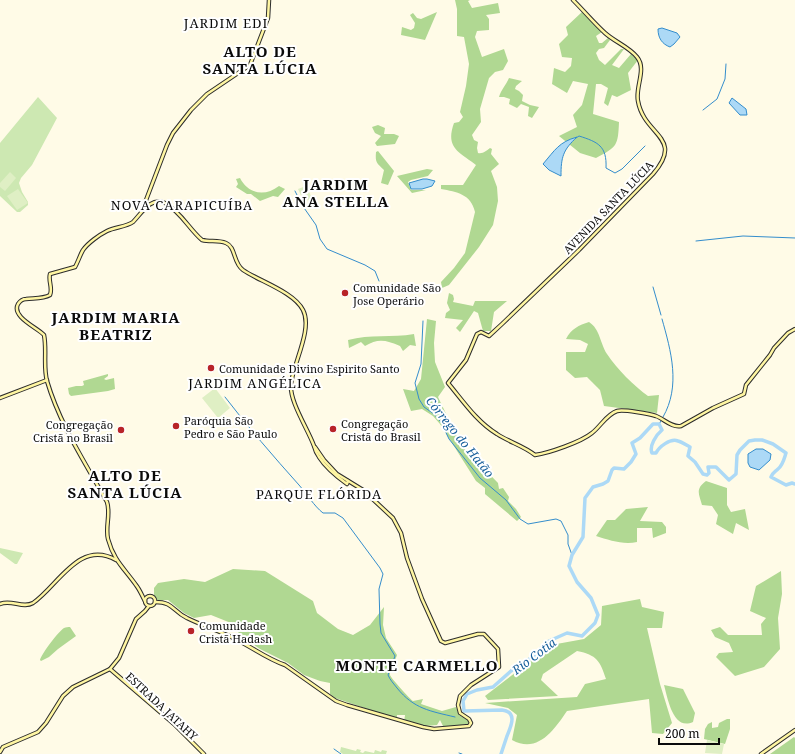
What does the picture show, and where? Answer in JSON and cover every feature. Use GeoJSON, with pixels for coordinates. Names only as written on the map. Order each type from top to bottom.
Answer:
{"type":"FeatureCollection","features":[{"type":"Feature","properties":{"kind":"street"},"geometry":{"type":"LineString","coordinates":[[142,211],[167,145],[173,134],[191,110],[207,94],[250,65],[268,16],[268,0]]}},
{"type":"Feature","properties":{"kind":"street","name":"AVENIDA SANTA LÚCIA"},"geometry":{"type":"LineString","coordinates":[[573,0],[604,32],[638,57],[641,70],[638,94],[640,110],[648,124],[663,140],[665,156],[653,174],[502,324],[489,336],[481,332],[477,334],[466,360],[448,383],[472,412],[492,431],[511,443],[530,451],[535,455],[548,452],[590,435],[611,414],[617,411],[654,415],[676,427],[680,427],[713,408],[744,394],[746,385],[774,348],[788,333],[795,329]]}},
{"type":"Feature","properties":{"kind":"street"},"geometry":{"type":"LineString","coordinates":[[0,752],[3,748],[38,732],[46,723],[63,696],[73,687],[110,669],[119,658],[136,619],[155,602],[168,603],[186,617],[235,639],[285,665],[336,701],[423,727],[434,729],[471,725],[471,721],[468,717],[460,713],[458,705],[460,696],[466,689],[499,667],[498,649],[484,634],[478,634],[445,642],[441,641],[406,558],[398,525],[393,518],[365,492],[347,483],[330,467],[314,447],[299,414],[291,389],[292,378],[303,343],[305,322],[304,312],[296,301],[271,285],[242,270],[235,261],[231,247],[226,243],[202,240],[183,218],[164,203],[159,202],[153,203],[142,211],[131,223],[106,231],[93,241],[83,251],[75,267],[50,274],[49,279],[52,291],[50,295],[25,299],[20,301],[17,308],[19,314],[28,324],[44,335],[47,380],[67,431],[107,502],[108,538],[112,551],[117,561],[137,585],[149,606]]}},
{"type":"Feature","properties":{"kind":"street"},"geometry":{"type":"LineString","coordinates":[[0,398],[47,380]]}},
{"type":"Feature","properties":{"kind":"street"},"geometry":{"type":"LineString","coordinates":[[0,604],[8,602],[25,605],[33,602],[81,558],[99,556],[111,558],[117,561]]}},
{"type":"Feature","properties":{"kind":"street"},"geometry":{"type":"LineString","coordinates":[[141,594],[154,598],[155,602]]}},
{"type":"Feature","properties":{"kind":"street"},"geometry":{"type":"LineString","coordinates":[[145,601],[149,596]]}},
{"type":"Feature","properties":{"kind":"street","name":"ESTRADA JATAHY"},"geometry":{"type":"LineString","coordinates":[[110,669],[174,724],[204,754]]}},
{"type":"Feature","properties":{"kind":"street"},"geometry":{"type":"LineString","coordinates":[[761,754],[795,730]]}},
{"type":"Feature","properties":{"kind":"green space"},"geometry":{"type":"Polygon","coordinates":[[[455,0],[470,0],[468,1],[472,8],[498,3],[500,13],[486,15],[489,19],[489,30],[477,31],[475,37],[482,57],[504,49],[508,61],[503,70],[495,72],[489,78],[480,109],[481,122],[472,135],[474,140],[478,142],[478,153],[483,153],[490,148],[492,149],[491,154],[499,164],[491,171],[497,187],[498,201],[493,225],[479,247],[449,285],[442,288],[441,282],[465,253],[475,212],[473,206],[467,198],[458,193],[441,189],[441,185],[463,185],[476,165],[459,153],[451,138],[454,123],[459,122],[463,117],[460,112],[469,64],[464,37],[457,36],[457,9],[455,0]]]}},
{"type":"Feature","properties":{"kind":"green space"},"geometry":{"type":"Polygon","coordinates":[[[437,12],[425,40],[401,35],[402,27],[411,30],[414,28],[415,23],[410,15],[413,13],[417,18],[421,19],[437,12]]]}},
{"type":"Feature","properties":{"kind":"green space"},"geometry":{"type":"Polygon","coordinates":[[[582,12],[602,32],[596,36],[599,43],[602,43],[608,38],[610,40],[604,48],[599,49],[596,53],[599,60],[605,65],[621,49],[624,49],[612,65],[619,68],[631,54],[638,60],[628,73],[631,90],[617,97],[612,95],[608,106],[604,103],[608,88],[601,84],[596,84],[593,114],[619,122],[618,136],[615,145],[596,158],[580,153],[559,136],[577,127],[573,115],[582,105],[588,84],[573,81],[567,93],[552,84],[554,68],[565,72],[571,66],[572,58],[562,57],[559,44],[568,35],[566,27],[582,12]]]}},
{"type":"Feature","properties":{"kind":"green space"},"geometry":{"type":"Polygon","coordinates":[[[509,78],[522,81],[516,86],[515,89],[523,95],[522,101],[539,107],[532,118],[528,116],[529,107],[521,104],[517,108],[509,104],[510,99],[499,97],[509,78]]]}},
{"type":"Feature","properties":{"kind":"green space"},"geometry":{"type":"Polygon","coordinates":[[[38,97],[57,118],[32,165],[21,178],[19,183],[28,205],[20,212],[17,212],[0,196],[0,143],[38,97]]]}},
{"type":"Feature","properties":{"kind":"green space"},"geometry":{"type":"Polygon","coordinates":[[[378,125],[385,128],[384,134],[394,134],[399,136],[395,144],[377,146],[375,143],[381,136],[375,133],[372,127],[378,125]]]}},
{"type":"Feature","properties":{"kind":"green space"},"geometry":{"type":"Polygon","coordinates":[[[378,151],[394,171],[388,185],[381,183],[384,170],[376,161],[376,152],[378,151]]]}},
{"type":"Feature","properties":{"kind":"green space"},"geometry":{"type":"Polygon","coordinates":[[[427,169],[433,170],[428,176],[408,182],[411,190],[426,190],[412,193],[397,176],[427,169]]]}},
{"type":"Feature","properties":{"kind":"green space"},"geometry":{"type":"Polygon","coordinates":[[[10,172],[16,178],[5,191],[0,187],[0,183],[10,172]]]}},
{"type":"Feature","properties":{"kind":"green space"},"geometry":{"type":"Polygon","coordinates":[[[240,178],[248,188],[257,192],[268,192],[279,186],[285,189],[278,197],[273,196],[260,201],[251,194],[247,194],[236,187],[238,184],[236,179],[240,178]]]}},
{"type":"Feature","properties":{"kind":"green space"},"geometry":{"type":"Polygon","coordinates":[[[306,186],[312,198],[304,202],[298,189],[306,186]]]}},
{"type":"Feature","properties":{"kind":"green space"},"geometry":{"type":"Polygon","coordinates":[[[18,189],[28,203],[17,210],[7,196],[18,189]]]}},
{"type":"Feature","properties":{"kind":"green space"},"geometry":{"type":"Polygon","coordinates":[[[449,293],[453,295],[453,302],[473,306],[475,301],[507,301],[494,312],[491,331],[483,331],[478,313],[474,311],[460,332],[456,328],[463,320],[445,318],[446,313],[450,310],[447,303],[449,293]]]}},
{"type":"Feature","properties":{"kind":"green space"},"geometry":{"type":"Polygon","coordinates":[[[427,319],[436,321],[434,343],[435,362],[445,387],[438,397],[461,445],[498,483],[499,489],[503,488],[509,497],[508,501],[521,517],[517,521],[485,494],[485,488],[476,481],[440,424],[433,416],[422,409],[411,411],[403,389],[414,391],[421,379],[427,319]]]}},
{"type":"Feature","properties":{"kind":"green space"},"geometry":{"type":"Polygon","coordinates":[[[589,322],[598,332],[607,354],[626,377],[648,396],[659,395],[657,413],[604,406],[600,390],[587,377],[575,378],[566,370],[566,352],[585,352],[588,344],[580,340],[566,339],[576,328],[589,322]]]}},
{"type":"Feature","properties":{"kind":"green space"},"geometry":{"type":"Polygon","coordinates":[[[414,334],[416,346],[410,345],[403,351],[400,346],[382,341],[370,343],[365,346],[361,342],[349,348],[348,340],[356,338],[414,334]]]}},
{"type":"Feature","properties":{"kind":"green space"},"geometry":{"type":"Polygon","coordinates":[[[108,374],[108,376],[104,379],[114,378],[115,389],[71,396],[69,394],[68,388],[82,386],[84,385],[83,381],[108,374]]]}},
{"type":"Feature","properties":{"kind":"green space"},"geometry":{"type":"Polygon","coordinates":[[[215,388],[230,408],[218,418],[202,398],[215,388]]]}},
{"type":"Feature","properties":{"kind":"green space"},"geometry":{"type":"Polygon","coordinates":[[[706,481],[727,488],[727,505],[731,512],[745,509],[749,530],[736,523],[733,534],[716,524],[718,515],[712,506],[702,505],[699,495],[700,487],[706,481]]]}},
{"type":"Feature","properties":{"kind":"green space"},"geometry":{"type":"Polygon","coordinates":[[[648,507],[640,521],[662,522],[666,527],[666,533],[653,538],[652,528],[637,528],[637,542],[632,543],[616,542],[596,536],[607,520],[615,520],[626,509],[648,507]]]}},
{"type":"Feature","properties":{"kind":"green space"},"geometry":{"type":"Polygon","coordinates":[[[0,548],[23,553],[17,564],[15,564],[0,553],[0,548]]]}},
{"type":"Feature","properties":{"kind":"green space"},"geometry":{"type":"Polygon","coordinates":[[[233,569],[265,571],[313,601],[317,613],[338,629],[353,635],[370,625],[384,607],[383,625],[386,638],[397,655],[391,671],[391,677],[413,701],[423,699],[421,704],[442,711],[456,707],[459,715],[469,721],[468,724],[449,727],[443,726],[440,720],[437,725],[425,726],[404,722],[405,715],[397,715],[397,719],[335,698],[330,694],[330,683],[304,675],[288,663],[260,649],[242,637],[231,623],[211,615],[194,618],[184,613],[168,600],[157,600],[154,598],[154,588],[158,583],[184,579],[205,582],[233,569]]]}},
{"type":"Feature","properties":{"kind":"green space"},"geometry":{"type":"Polygon","coordinates":[[[781,571],[782,594],[778,618],[780,649],[764,667],[735,676],[716,657],[719,653],[733,652],[729,643],[715,637],[711,630],[720,627],[728,635],[762,635],[761,624],[766,618],[750,611],[756,586],[781,571]]]}},
{"type":"Feature","properties":{"kind":"green space"},"geometry":{"type":"Polygon","coordinates":[[[640,599],[642,607],[664,612],[662,628],[647,628],[660,684],[672,723],[663,734],[652,733],[649,699],[567,711],[557,726],[544,738],[537,742],[521,744],[512,740],[517,715],[508,708],[485,703],[577,697],[585,684],[606,679],[599,663],[593,657],[577,651],[543,674],[541,680],[558,696],[488,700],[485,696],[551,645],[584,639],[601,625],[602,606],[640,599]]]}},
{"type":"Feature","properties":{"kind":"green space"},"geometry":{"type":"Polygon","coordinates":[[[70,627],[76,636],[49,657],[41,661],[40,660],[44,652],[55,638],[64,628],[70,627]]]}},
{"type":"Feature","properties":{"kind":"green space"},"geometry":{"type":"Polygon","coordinates":[[[664,685],[683,689],[695,713],[693,722],[686,724],[676,718],[672,712],[664,685]]]}},
{"type":"Feature","properties":{"kind":"green space"},"geometry":{"type":"Polygon","coordinates":[[[730,719],[730,729],[725,744],[704,739],[705,729],[708,724],[712,722],[712,728],[718,727],[719,723],[730,719]]]}},
{"type":"Feature","properties":{"kind":"green space"},"geometry":{"type":"Polygon","coordinates":[[[794,737],[795,754],[770,754],[794,737]]]}},
{"type":"Feature","properties":{"kind":"green space"},"geometry":{"type":"Polygon","coordinates":[[[707,740],[724,744],[722,754],[705,753],[707,740]]]}},
{"type":"Feature","properties":{"kind":"green space"},"geometry":{"type":"Polygon","coordinates":[[[341,747],[356,751],[357,749],[361,750],[360,752],[363,753],[365,751],[374,753],[375,750],[381,752],[382,750],[387,751],[386,754],[343,754],[340,752],[341,747]]]}},
{"type":"Feature","properties":{"kind":"water"},"geometry":{"type":"Polygon","coordinates":[[[662,28],[677,33],[680,37],[670,47],[660,38],[658,29],[662,28]]]}},
{"type":"Feature","properties":{"kind":"water"},"geometry":{"type":"Polygon","coordinates":[[[732,98],[746,109],[747,115],[740,115],[729,103],[732,98]]]}},
{"type":"Feature","properties":{"kind":"water"},"geometry":{"type":"Polygon","coordinates":[[[577,137],[564,154],[562,159],[561,176],[549,170],[543,164],[561,144],[577,137]]]}},
{"type":"Feature","properties":{"kind":"water"},"geometry":{"type":"Polygon","coordinates":[[[423,179],[435,181],[432,186],[422,189],[411,189],[409,183],[423,179]]]}},
{"type":"Feature","properties":{"kind":"water"},"geometry":{"type":"Polygon","coordinates":[[[756,449],[763,449],[771,454],[770,460],[759,470],[750,467],[748,463],[748,454],[756,449]]]}},
{"type":"Feature","properties":{"kind":"waterway"},"geometry":{"type":"LineString","coordinates":[[703,110],[717,99],[725,79],[726,64]]}},
{"type":"Feature","properties":{"kind":"waterway"},"geometry":{"type":"LineString","coordinates":[[576,138],[579,136],[586,138],[600,146],[605,155],[606,168],[615,173],[622,169],[645,146]]}},
{"type":"Feature","properties":{"kind":"waterway","name":"Córrego do Hatão"},"geometry":{"type":"LineString","coordinates":[[295,191],[302,205],[316,225],[320,239],[327,249],[365,265],[375,271],[379,281]]}},
{"type":"Feature","properties":{"kind":"waterway"},"geometry":{"type":"LineString","coordinates":[[696,241],[743,236],[795,238]]}},
{"type":"Feature","properties":{"kind":"waterway"},"geometry":{"type":"LineString","coordinates":[[653,287],[661,315]]}},
{"type":"Feature","properties":{"kind":"waterway"},"geometry":{"type":"LineString","coordinates":[[662,319],[673,368],[672,393],[663,417]]}},
{"type":"Feature","properties":{"kind":"waterway","name":"Córrego do Hatão"},"geometry":{"type":"LineString","coordinates":[[423,321],[421,364],[415,383],[419,399],[424,407],[434,414],[441,422],[449,439],[480,478],[506,500],[520,519],[528,524],[556,519],[561,521],[568,535],[568,544],[572,555]]}},
{"type":"Feature","properties":{"kind":"waterway"},"geometry":{"type":"LineString","coordinates":[[225,397],[320,510],[323,513],[335,513],[343,518],[380,568],[383,574],[379,589],[381,633],[395,656],[388,675],[391,680],[403,695],[416,705],[430,711],[455,717]]}},
{"type":"Feature","properties":{"kind":"waterway","name":"Rio Cotia"},"geometry":{"type":"LineString","coordinates":[[501,754],[511,724],[512,716],[507,711],[502,710],[464,711],[463,701],[467,694],[477,690],[493,687],[511,671],[534,656],[549,641],[567,633],[582,636],[595,623],[598,615],[591,598],[577,582],[569,566],[572,555],[583,537],[585,498],[593,487],[608,481],[614,468],[624,469],[631,462],[636,454],[632,443],[640,438],[653,424],[659,424],[662,430],[657,435],[651,447],[652,453],[656,453],[668,442],[675,440],[680,441],[690,447],[688,456],[695,462],[703,474],[707,475],[709,473],[708,467],[716,467],[729,480],[736,474],[737,455],[740,450],[749,441],[762,440],[773,444],[786,453],[781,466],[773,473],[771,477],[786,485],[792,483],[795,484]]}},
{"type":"Feature","properties":{"kind":"waterway"},"geometry":{"type":"LineString","coordinates":[[334,749],[341,754]]}},
{"type":"Feature","properties":{"kind":"place","name":"Comunidade São Jose Operário"},"geometry":{"type":"Point","coordinates":[345,293]}},
{"type":"Feature","properties":{"kind":"place","name":"Comunidade Divino Espirito Santo"},"geometry":{"type":"Point","coordinates":[211,368]}},
{"type":"Feature","properties":{"kind":"place","name":"Paróquia São Pedro e São Paulo"},"geometry":{"type":"Point","coordinates":[176,426]}},
{"type":"Feature","properties":{"kind":"place","name":"Congregação Cristã do Brasil"},"geometry":{"type":"Point","coordinates":[333,429]}},
{"type":"Feature","properties":{"kind":"place","name":"Congregação Cristã no Brasil"},"geometry":{"type":"Point","coordinates":[121,430]}},
{"type":"Feature","properties":{"kind":"place","name":"Comunidade Cristã Hadash"},"geometry":{"type":"Point","coordinates":[191,631]}},
{"type":"Feature","properties":{"kind":"district","name":"JARDIM EDI"},"geometry":{"type":"Point","coordinates":[226,23]}},
{"type":"Feature","properties":{"kind":"district","name":"ALTO DE SANTA LÚCIA"},"geometry":{"type":"Point","coordinates":[260,60]}},
{"type":"Feature","properties":{"kind":"district","name":"JARDIM ANA STELLA"},"geometry":{"type":"Point","coordinates":[336,192]}},
{"type":"Feature","properties":{"kind":"district","name":"NOVA CARAPICUÍBA"},"geometry":{"type":"Point","coordinates":[182,205]}},
{"type":"Feature","properties":{"kind":"district","name":"JARDIM MARIA BEATRIZ"},"geometry":{"type":"Point","coordinates":[116,326]}},
{"type":"Feature","properties":{"kind":"district","name":"JARDIM ANGÉLICA"},"geometry":{"type":"Point","coordinates":[255,383]}},
{"type":"Feature","properties":{"kind":"district","name":"ALTO DE SANTA LÚCIA"},"geometry":{"type":"Point","coordinates":[125,484]}},
{"type":"Feature","properties":{"kind":"district","name":"PARQUE FLÓRIDA"},"geometry":{"type":"Point","coordinates":[319,494]}},
{"type":"Feature","properties":{"kind":"district","name":"MONTE CARMELLO"},"geometry":{"type":"Point","coordinates":[417,665]}}]}
